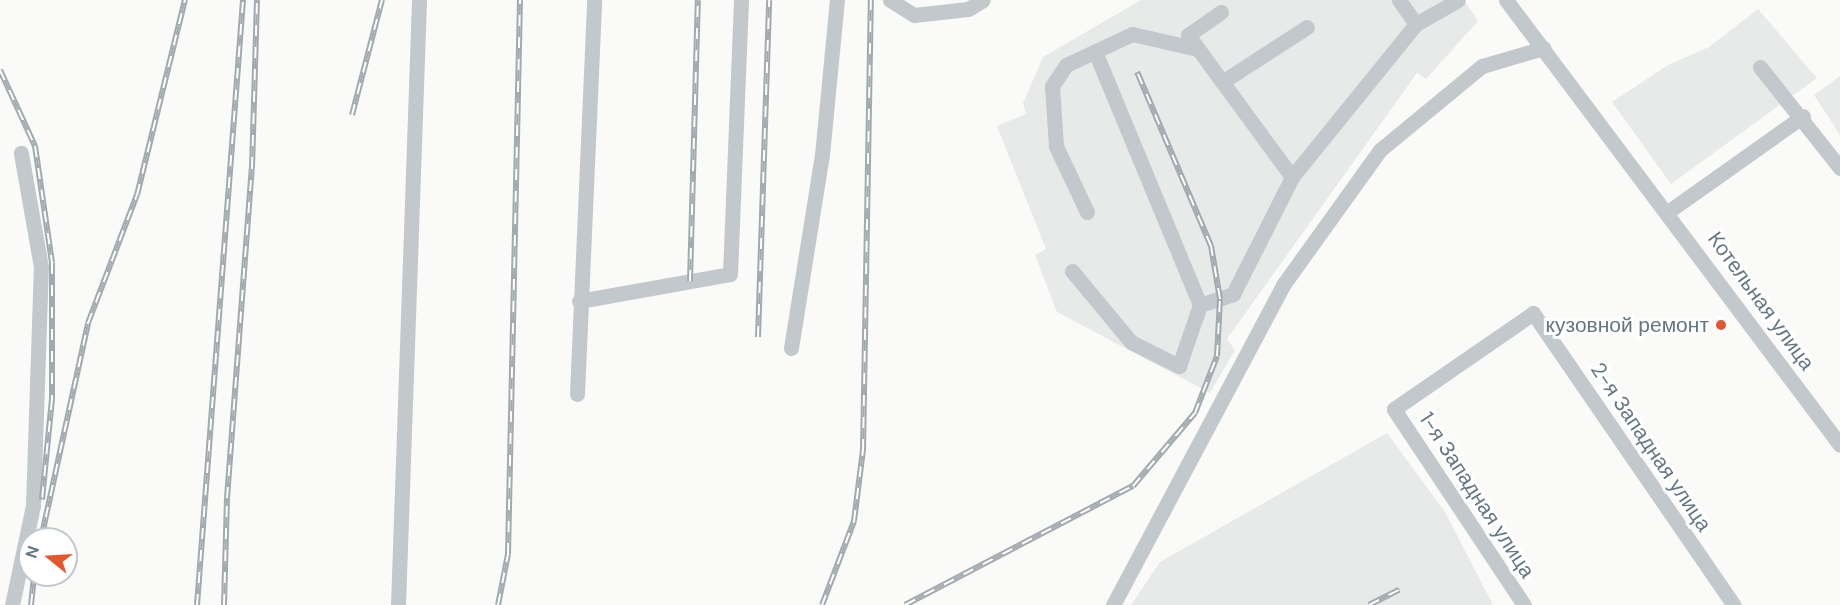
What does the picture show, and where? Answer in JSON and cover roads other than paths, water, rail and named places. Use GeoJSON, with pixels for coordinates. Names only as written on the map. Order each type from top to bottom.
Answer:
{"type":"FeatureCollection","features":[{"type":"Feature","properties":{"kind":"street"},"geometry":{"type":"LineString","coordinates":[[398,605],[419,0]]}},
{"type":"Feature","properties":{"kind":"street"},"geometry":{"type":"LineString","coordinates":[[577,394],[579,301],[594,0]]}},
{"type":"Feature","properties":{"kind":"street"},"geometry":{"type":"LineString","coordinates":[[579,301],[730,274],[741,0]]}},
{"type":"Feature","properties":{"kind":"street"},"geometry":{"type":"LineString","coordinates":[[790,348],[822,155],[837,0]]}},
{"type":"Feature","properties":{"kind":"street"},"geometry":{"type":"LineString","coordinates":[[890,0],[915,15],[968,9],[983,0]]}},
{"type":"Feature","properties":{"kind":"street"},"geometry":{"type":"LineString","coordinates":[[1399,0],[1416,24]]}},
{"type":"Feature","properties":{"kind":"street"},"geometry":{"type":"LineString","coordinates":[[1200,305],[1233,294],[1292,177],[1416,24],[1458,0]]}},
{"type":"Feature","properties":{"kind":"street","name":"Котельная улица"},"geometry":{"type":"LineString","coordinates":[[1506,0],[1669,211],[1840,445]]}},
{"type":"Feature","properties":{"kind":"street"},"geometry":{"type":"LineString","coordinates":[[1221,12],[1188,34],[1292,177]]}},
{"type":"Feature","properties":{"kind":"street"},"geometry":{"type":"LineString","coordinates":[[1222,82],[1307,27]]}},
{"type":"Feature","properties":{"kind":"street"},"geometry":{"type":"LineString","coordinates":[[1087,212],[1056,146],[1052,86],[1066,65],[1132,34],[1198,49]]}},
{"type":"Feature","properties":{"kind":"street"},"geometry":{"type":"LineString","coordinates":[[1113,605],[1283,285],[1380,150],[1482,66],[1543,48]]}},
{"type":"Feature","properties":{"kind":"street"},"geometry":{"type":"LineString","coordinates":[[1072,271],[1131,342],[1179,366],[1200,305],[1095,52]]}},
{"type":"Feature","properties":{"kind":"street"},"geometry":{"type":"LineString","coordinates":[[1760,67],[1803,116],[1840,168]]}},
{"type":"Feature","properties":{"kind":"street"},"geometry":{"type":"LineString","coordinates":[[1669,211],[1803,116]]}},
{"type":"Feature","properties":{"kind":"street"},"geometry":{"type":"LineString","coordinates":[[12,605],[33,505],[40,267],[21,153]]}},
{"type":"Feature","properties":{"kind":"street","name":"1-я Западная улица"},"geometry":{"type":"LineString","coordinates":[[1524,605],[1394,409],[1533,312]]}},
{"type":"Feature","properties":{"kind":"street","name":"2-я Западная улица"},"geometry":{"type":"LineString","coordinates":[[1533,312],[1734,605]]}},
{"type":"Feature","properties":{"kind":"railway"},"geometry":{"type":"LineString","coordinates":[[44,527],[88,323],[137,195],[185,0]]}},
{"type":"Feature","properties":{"kind":"railway"},"geometry":{"type":"LineString","coordinates":[[197,605],[243,0]]}},
{"type":"Feature","properties":{"kind":"railway"},"geometry":{"type":"LineString","coordinates":[[224,605],[227,498],[252,168],[257,0]]}},
{"type":"Feature","properties":{"kind":"railway"},"geometry":{"type":"LineString","coordinates":[[352,115],[382,0]]}},
{"type":"Feature","properties":{"kind":"railway"},"geometry":{"type":"LineString","coordinates":[[498,605],[508,554],[520,0]]}},
{"type":"Feature","properties":{"kind":"railway"},"geometry":{"type":"LineString","coordinates":[[690,281],[698,0]]}},
{"type":"Feature","properties":{"kind":"railway"},"geometry":{"type":"LineString","coordinates":[[758,337],[769,0]]}},
{"type":"Feature","properties":{"kind":"railway"},"geometry":{"type":"LineString","coordinates":[[822,605],[854,521],[863,450],[871,0]]}},
{"type":"Feature","properties":{"kind":"railway"},"geometry":{"type":"LineString","coordinates":[[0,70],[35,146],[52,263],[52,399],[42,500]]}},
{"type":"Feature","properties":{"kind":"railway"},"geometry":{"type":"LineString","coordinates":[[905,605],[1133,486],[1195,413],[1217,356],[1220,299],[1211,246],[1137,72]]}},
{"type":"Feature","properties":{"kind":"railway"},"geometry":{"type":"LineString","coordinates":[[31,605],[33,587]]}},
{"type":"Feature","properties":{"kind":"railway"},"geometry":{"type":"LineString","coordinates":[[1369,605],[1399,590]]}},
{"type":"Feature","properties":{"kind":"place","name":"кузовной ремонт"},"geometry":{"type":"Point","coordinates":[1721,325]}}]}
